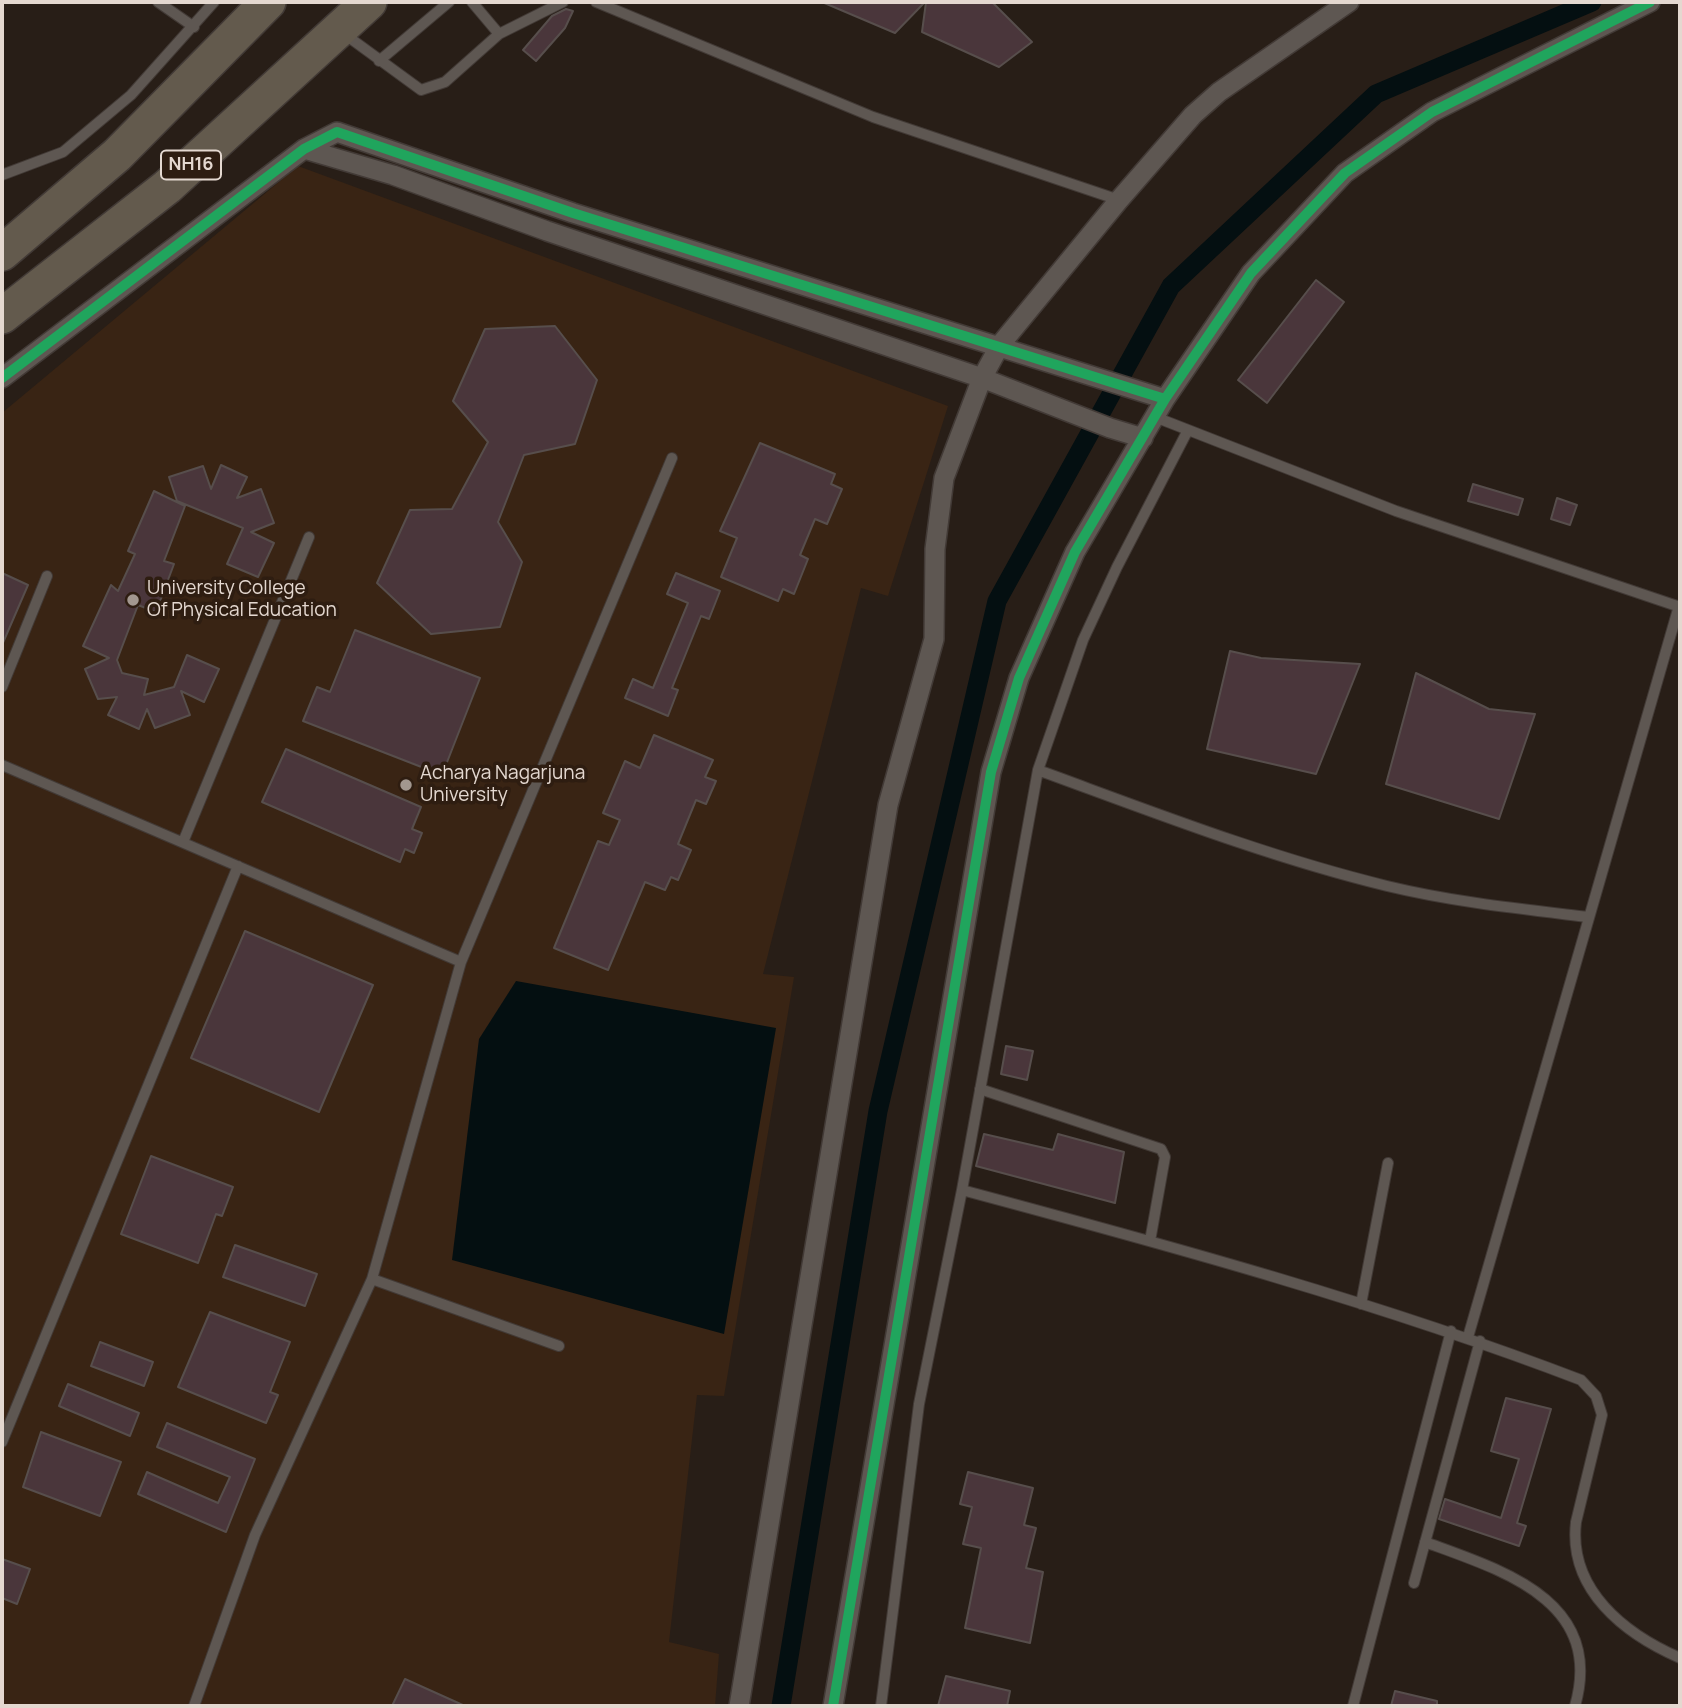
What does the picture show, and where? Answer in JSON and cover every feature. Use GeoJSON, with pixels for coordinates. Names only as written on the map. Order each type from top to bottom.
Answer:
{"type":"FeatureCollection","features":[{"type":"Feature","properties":{"kind":"highway","name":"NH16"},"geometry":{"type":"LineString","coordinates":[[2,253],[117,155],[268,2]]}},
{"type":"Feature","properties":{"kind":"highway","name":"NH16"},"geometry":{"type":"LineString","coordinates":[[2,316],[167,187],[369,2]]}},
{"type":"Feature","properties":{"kind":"street"},"geometry":{"type":"LineString","coordinates":[[739,1706],[888,805],[934,639],[939,502],[944,478],[982,378],[1010,348],[1119,200],[1193,115],[1219,92],[1349,2]]}},
{"type":"Feature","properties":{"kind":"street"},"geometry":{"type":"LineString","coordinates":[[833,1706],[991,772],[1019,678],[1075,552],[1165,399],[1251,273],[1345,173],[1432,111],[1650,2]]}},
{"type":"Feature","properties":{"kind":"street"},"geometry":{"type":"LineString","coordinates":[[2,378],[304,149],[337,132],[573,213],[1010,348],[1165,399]]}},
{"type":"Feature","properties":{"kind":"street"},"geometry":{"type":"LineString","coordinates":[[304,149],[393,175],[547,231],[982,378],[1110,428],[1143,438]]}},
{"type":"Feature","properties":{"kind":"lane"},"geometry":{"type":"LineString","coordinates":[[158,2],[194,27]]}},
{"type":"Feature","properties":{"kind":"lane"},"geometry":{"type":"LineString","coordinates":[[2,175],[63,152],[131,95],[214,2]]}},
{"type":"Feature","properties":{"kind":"lane"},"geometry":{"type":"LineString","coordinates":[[379,61],[449,2]]}},
{"type":"Feature","properties":{"kind":"lane"},"geometry":{"type":"LineString","coordinates":[[472,2],[499,34]]}},
{"type":"Feature","properties":{"kind":"lane"},"geometry":{"type":"LineString","coordinates":[[340,30],[421,90],[444,82],[499,34],[563,2]]}},
{"type":"Feature","properties":{"kind":"lane"},"geometry":{"type":"LineString","coordinates":[[596,2],[873,117],[1119,200]]}},
{"type":"Feature","properties":{"kind":"lane"},"geometry":{"type":"LineString","coordinates":[[1155,417],[1396,511],[1680,606],[1468,1337]]}},
{"type":"Feature","properties":{"kind":"lane"},"geometry":{"type":"LineString","coordinates":[[881,1706],[919,1404],[962,1190],[1038,770],[1083,640],[1117,567],[1188,430]]}},
{"type":"Feature","properties":{"kind":"lane"},"geometry":{"type":"LineString","coordinates":[[194,1706],[254,1535],[372,1279],[461,962],[672,458]]}},
{"type":"Feature","properties":{"kind":"lane"},"geometry":{"type":"LineString","coordinates":[[183,842],[309,537]]}},
{"type":"Feature","properties":{"kind":"lane"},"geometry":{"type":"LineString","coordinates":[[2,687],[47,576]]}},
{"type":"Feature","properties":{"kind":"lane"},"geometry":{"type":"LineString","coordinates":[[2,765],[461,962]]}},
{"type":"Feature","properties":{"kind":"lane"},"geometry":{"type":"LineString","coordinates":[[1038,770],[1238,843],[1388,886],[1466,902],[1588,917]]}},
{"type":"Feature","properties":{"kind":"lane"},"geometry":{"type":"LineString","coordinates":[[2,1442],[238,866]]}},
{"type":"Feature","properties":{"kind":"lane"},"geometry":{"type":"LineString","coordinates":[[980,1089],[1161,1149],[1165,1157],[1150,1241]]}},
{"type":"Feature","properties":{"kind":"lane"},"geometry":{"type":"LineString","coordinates":[[1361,1304],[1388,1163]]}},
{"type":"Feature","properties":{"kind":"lane"},"geometry":{"type":"LineString","coordinates":[[962,1190],[1150,1241],[1451,1331],[1581,1380],[1596,1396],[1602,1415],[1576,1522],[1575,1541],[1579,1562],[1591,1590],[1609,1613],[1648,1644],[1680,1658]]}},
{"type":"Feature","properties":{"kind":"lane"},"geometry":{"type":"LineString","coordinates":[[372,1279],[559,1346]]}},
{"type":"Feature","properties":{"kind":"lane"},"geometry":{"type":"LineString","coordinates":[[1353,1706],[1451,1331]]}},
{"type":"Feature","properties":{"kind":"lane"},"geometry":{"type":"LineString","coordinates":[[1414,1583],[1480,1341]]}},
{"type":"Feature","properties":{"kind":"lane"},"geometry":{"type":"LineString","coordinates":[[1425,1542],[1524,1581],[1558,1611],[1570,1630],[1577,1655],[1580,1690],[1575,1706]]}},
{"type":"Feature","properties":{"kind":"shaded area","name":"Acharya Nagarjuna University"},"geometry":{"type":"Polygon","coordinates":[[[298,166],[948,406],[888,596],[861,588],[763,974],[794,977],[724,1396],[697,1395],[669,1642],[719,1654],[715,1706],[2,1706],[2,413],[298,166]]]}},
{"type":"Feature","properties":{"kind":"shaded area"},"geometry":{"type":"Polygon","coordinates":[[[516,981],[776,1028],[724,1334],[452,1260],[479,1039],[516,981]]]}},
{"type":"Feature","properties":{"kind":"building"},"geometry":{"type":"Polygon","coordinates":[[[822,2],[925,2],[895,33],[822,2]]]}},
{"type":"Feature","properties":{"kind":"building"},"geometry":{"type":"Polygon","coordinates":[[[926,2],[992,2],[1032,42],[999,67],[922,32],[926,2]]]}},
{"type":"Feature","properties":{"kind":"building"},"geometry":{"type":"Polygon","coordinates":[[[566,9],[573,11],[565,28],[536,61],[523,50],[552,16],[566,9]]]}},
{"type":"Feature","properties":{"kind":"building"},"geometry":{"type":"Polygon","coordinates":[[[1316,280],[1344,302],[1267,403],[1238,380],[1316,280]]]}},
{"type":"Feature","properties":{"kind":"building"},"geometry":{"type":"Polygon","coordinates":[[[555,326],[597,380],[575,444],[524,455],[498,522],[522,562],[500,627],[431,634],[377,583],[410,510],[452,509],[488,442],[453,401],[485,329],[555,326]]]}},
{"type":"Feature","properties":{"kind":"building"},"geometry":{"type":"Polygon","coordinates":[[[760,443],[835,474],[831,484],[842,489],[827,524],[815,519],[800,555],[808,559],[794,594],[783,589],[778,601],[721,577],[737,538],[720,531],[760,443]]]}},
{"type":"Feature","properties":{"kind":"building"},"geometry":{"type":"Polygon","coordinates":[[[221,465],[247,477],[237,498],[261,489],[274,523],[251,532],[274,543],[258,577],[227,564],[243,528],[177,501],[169,477],[203,466],[211,489],[221,465]]]}},
{"type":"Feature","properties":{"kind":"building"},"geometry":{"type":"Polygon","coordinates":[[[1473,484],[1523,499],[1518,515],[1468,501],[1473,484]]]}},
{"type":"Feature","properties":{"kind":"building","name":"University College Of Physical Education"},"geometry":{"type":"Polygon","coordinates":[[[154,491],[185,506],[164,561],[174,564],[156,612],[138,605],[117,660],[122,673],[148,679],[144,695],[174,687],[187,655],[219,669],[204,702],[181,691],[190,715],[155,728],[147,709],[139,729],[108,715],[117,697],[98,699],[85,669],[109,658],[83,646],[111,585],[118,591],[135,554],[128,551],[154,491]]]}},
{"type":"Feature","properties":{"kind":"building"},"geometry":{"type":"Polygon","coordinates":[[[1557,498],[1577,505],[1570,525],[1551,519],[1557,498]]]}},
{"type":"Feature","properties":{"kind":"building"},"geometry":{"type":"Polygon","coordinates":[[[2,573],[28,585],[2,645],[2,573]]]}},
{"type":"Feature","properties":{"kind":"building"},"geometry":{"type":"Polygon","coordinates":[[[676,573],[720,591],[709,619],[701,616],[672,688],[678,690],[668,716],[625,698],[633,679],[653,688],[688,603],[667,594],[676,573]]]}},
{"type":"Feature","properties":{"kind":"building"},"geometry":{"type":"Polygon","coordinates":[[[355,630],[480,678],[442,775],[303,721],[317,687],[330,692],[355,630]]]}},
{"type":"Feature","properties":{"kind":"building"},"geometry":{"type":"Polygon","coordinates":[[[1230,651],[1261,658],[1360,664],[1316,774],[1207,749],[1230,651]]]}},
{"type":"Feature","properties":{"kind":"building"},"geometry":{"type":"Polygon","coordinates":[[[1416,673],[1489,709],[1535,714],[1499,819],[1386,784],[1416,673]]]}},
{"type":"Feature","properties":{"kind":"building"},"geometry":{"type":"Polygon","coordinates":[[[654,735],[713,760],[705,777],[716,781],[706,804],[696,800],[678,844],[691,850],[678,880],[671,877],[665,890],[645,882],[608,970],[554,948],[598,841],[609,845],[620,820],[603,813],[625,761],[640,768],[654,735]]]}},
{"type":"Feature","properties":{"kind":"building"},"geometry":{"type":"Polygon","coordinates":[[[286,749],[421,807],[412,829],[422,833],[414,853],[405,849],[400,862],[262,802],[286,749]]]}},
{"type":"Feature","properties":{"kind":"building"},"geometry":{"type":"Polygon","coordinates":[[[245,931],[373,985],[319,1112],[191,1058],[245,931]]]}},
{"type":"Feature","properties":{"kind":"building"},"geometry":{"type":"Polygon","coordinates":[[[1006,1046],[1033,1051],[1027,1080],[1001,1074],[1006,1046]]]}},
{"type":"Feature","properties":{"kind":"building"},"geometry":{"type":"Polygon","coordinates":[[[984,1134],[1053,1150],[1058,1134],[1124,1152],[1115,1203],[976,1166],[984,1134]]]}},
{"type":"Feature","properties":{"kind":"building"},"geometry":{"type":"Polygon","coordinates":[[[151,1156],[233,1187],[222,1216],[216,1214],[198,1263],[121,1234],[151,1156]]]}},
{"type":"Feature","properties":{"kind":"building"},"geometry":{"type":"Polygon","coordinates":[[[235,1245],[317,1274],[305,1306],[223,1277],[235,1245]]]}},
{"type":"Feature","properties":{"kind":"building"},"geometry":{"type":"Polygon","coordinates":[[[210,1312],[290,1342],[270,1392],[278,1395],[266,1423],[178,1387],[210,1312]]]}},
{"type":"Feature","properties":{"kind":"building"},"geometry":{"type":"Polygon","coordinates":[[[100,1342],[153,1362],[144,1386],[91,1366],[100,1342]]]}},
{"type":"Feature","properties":{"kind":"building"},"geometry":{"type":"Polygon","coordinates":[[[68,1384],[139,1413],[130,1436],[59,1406],[68,1384]]]}},
{"type":"Feature","properties":{"kind":"building"},"geometry":{"type":"Polygon","coordinates":[[[1506,1398],[1551,1409],[1517,1523],[1526,1526],[1519,1546],[1439,1519],[1445,1499],[1501,1518],[1519,1459],[1491,1451],[1506,1398]]]}},
{"type":"Feature","properties":{"kind":"building"},"geometry":{"type":"Polygon","coordinates":[[[167,1423],[255,1459],[226,1532],[138,1494],[147,1472],[218,1503],[230,1477],[157,1447],[167,1423]]]}},
{"type":"Feature","properties":{"kind":"building"},"geometry":{"type":"Polygon","coordinates":[[[41,1432],[121,1462],[100,1516],[23,1487],[41,1432]]]}},
{"type":"Feature","properties":{"kind":"building"},"geometry":{"type":"Polygon","coordinates":[[[968,1472],[1033,1488],[1024,1525],[1036,1528],[1026,1568],[1043,1572],[1030,1643],[965,1628],[981,1548],[963,1544],[972,1507],[960,1504],[968,1472]]]}},
{"type":"Feature","properties":{"kind":"building"},"geometry":{"type":"Polygon","coordinates":[[[2,1559],[30,1569],[17,1604],[2,1598],[2,1559]]]}},
{"type":"Feature","properties":{"kind":"building"},"geometry":{"type":"Polygon","coordinates":[[[946,1676],[1010,1691],[1007,1706],[938,1706],[946,1676]]]}},
{"type":"Feature","properties":{"kind":"building"},"geometry":{"type":"Polygon","coordinates":[[[405,1679],[465,1706],[392,1706],[405,1679]]]}},
{"type":"Feature","properties":{"kind":"building"},"geometry":{"type":"Polygon","coordinates":[[[1395,1691],[1437,1701],[1437,1706],[1391,1706],[1395,1691]]]}},
{"type":"Feature","properties":{"kind":"waterway"},"geometry":{"type":"LineString","coordinates":[[781,1706],[878,1111],[997,601],[1171,286],[1376,94],[1592,2]]}},
{"type":"Feature","properties":{"kind":"cycle path"},"geometry":{"type":"LineString","coordinates":[[833,1706],[991,772],[1019,678],[1075,552],[1165,399],[1251,273],[1345,173],[1432,112],[1650,2]]}},
{"type":"Feature","properties":{"kind":"cycle path"},"geometry":{"type":"LineString","coordinates":[[2,378],[304,149],[337,132],[573,213],[1165,399]]}},
{"type":"Feature","properties":{"kind":"place","name":"University College Of Physical Education"},"geometry":{"type":"Point","coordinates":[133,600]}},
{"type":"Feature","properties":{"kind":"place","name":"Acharya Nagarjuna University"},"geometry":{"type":"Point","coordinates":[406,785]}}]}
